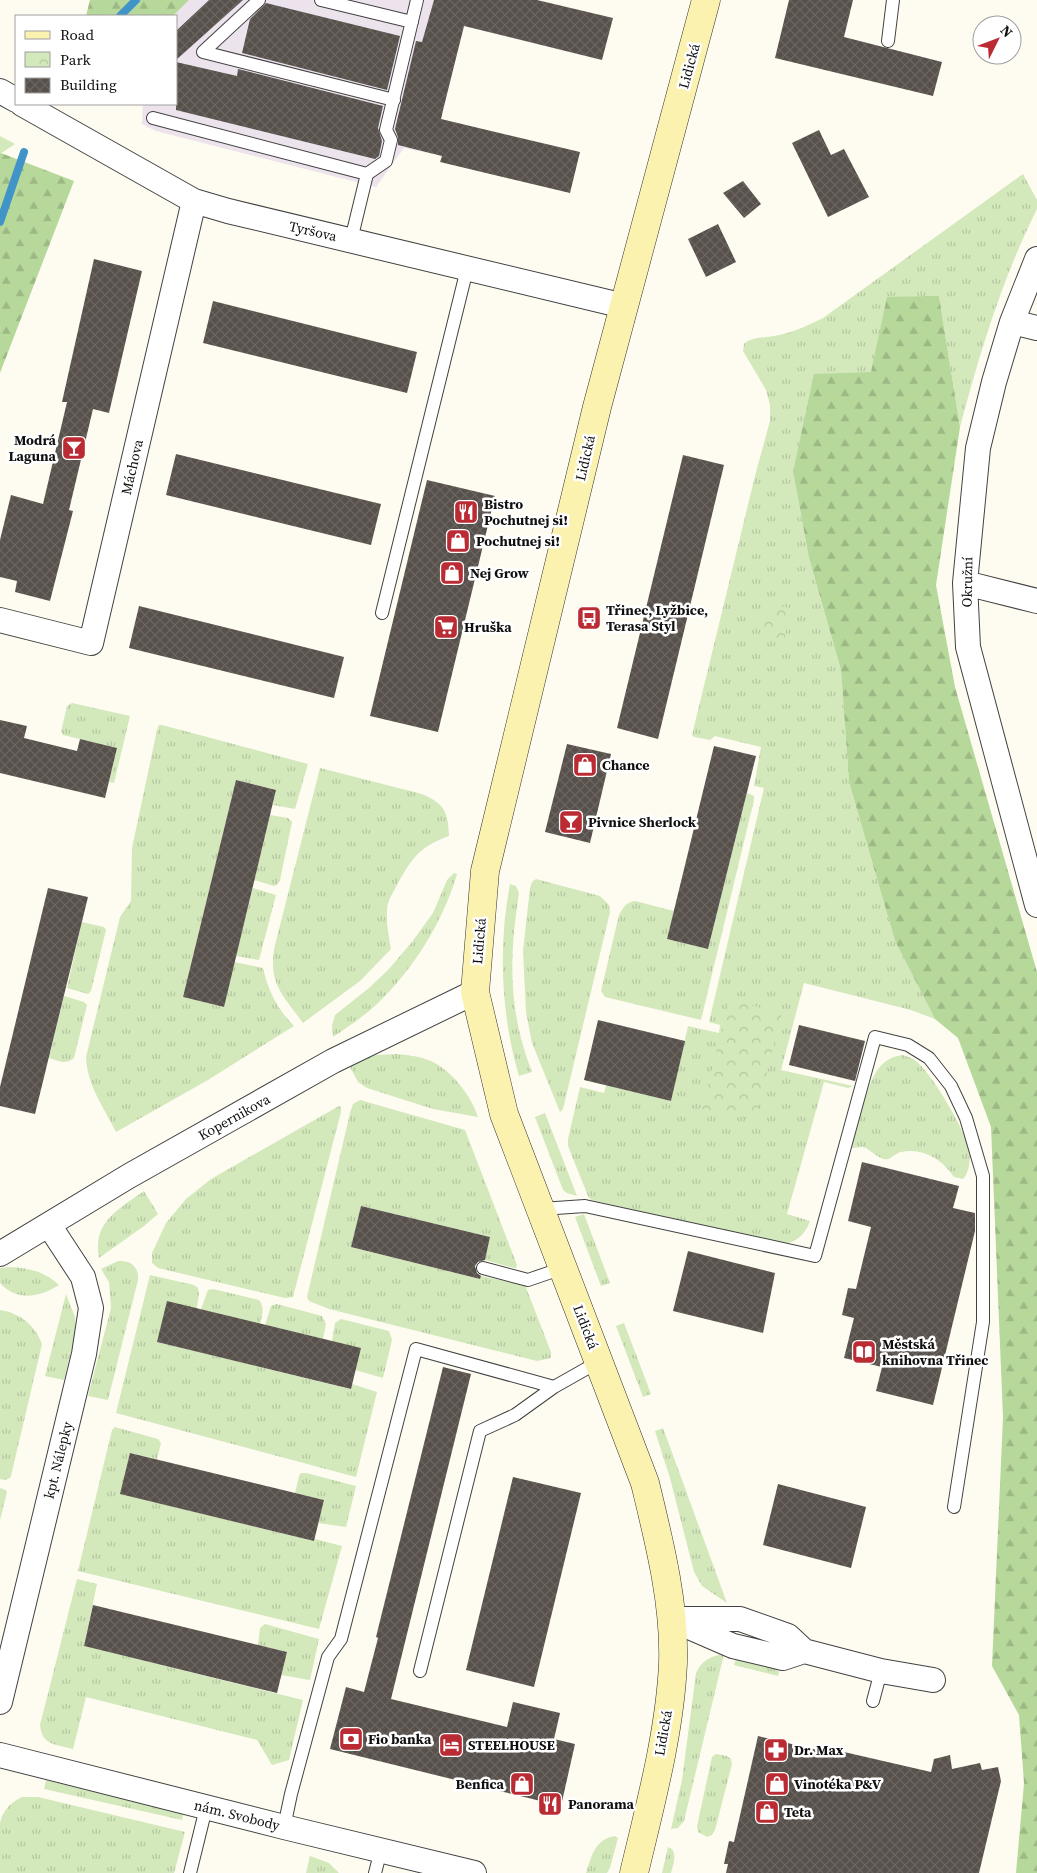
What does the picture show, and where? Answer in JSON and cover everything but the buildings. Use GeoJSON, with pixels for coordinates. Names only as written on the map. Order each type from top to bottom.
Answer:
{"type":"FeatureCollection","features":[{"type":"Feature","properties":{"kind":"street","name":"Lidická"},"geometry":{"type":"LineString","coordinates":[[634,1873],[666,1728],[673,1663],[672,1620],[660,1541],[645,1483],[504,1114],[475,992],[485,871],[597,407],[706,0]]}},
{"type":"Feature","properties":{"kind":"street"},"geometry":{"type":"LineString","coordinates":[[0,91],[15,99]]}},
{"type":"Feature","properties":{"kind":"street","name":"Tyršova"},"geometry":{"type":"LineString","coordinates":[[24,105],[194,201],[228,211],[624,306]]}},
{"type":"Feature","properties":{"kind":"street","name":"Máchova"},"geometry":{"type":"LineString","coordinates":[[0,620],[91,643],[194,201]]}},
{"type":"Feature","properties":{"kind":"street","name":"Okružní"},"geometry":{"type":"LineString","coordinates":[[1037,259],[1012,322],[994,382],[978,448],[965,583],[968,647],[1027,836],[1037,905]]}},
{"type":"Feature","properties":{"kind":"street"},"geometry":{"type":"LineString","coordinates":[[1012,322],[1037,328]]}},
{"type":"Feature","properties":{"kind":"street"},"geometry":{"type":"LineString","coordinates":[[965,583],[1037,601]]}},
{"type":"Feature","properties":{"kind":"street","name":"Kopernikova"},"geometry":{"type":"LineString","coordinates":[[0,1254],[129,1176],[333,1061],[475,992]]}},
{"type":"Feature","properties":{"kind":"street","name":"kpt. Nálepky"},"geometry":{"type":"LineString","coordinates":[[0,1702],[84,1354],[91,1308],[83,1277],[49,1225]]}},
{"type":"Feature","properties":{"kind":"street"},"geometry":{"type":"LineString","coordinates":[[672,1620],[740,1619],[788,1636],[804,1651],[881,1671],[933,1680]]}},
{"type":"Feature","properties":{"kind":"street","name":"nám. Svobody"},"geometry":{"type":"LineString","coordinates":[[0,1755],[206,1808],[474,1873]]}},
{"type":"Feature","properties":{"kind":"lane"},"geometry":{"type":"LineString","coordinates":[[259,0],[203,52],[394,100]]}},
{"type":"Feature","properties":{"kind":"lane"},"geometry":{"type":"LineString","coordinates":[[321,0],[412,22]]}},
{"type":"Feature","properties":{"kind":"lane"},"geometry":{"type":"LineString","coordinates":[[351,240],[368,174],[386,161],[391,140],[386,130],[417,0]]}},
{"type":"Feature","properties":{"kind":"lane"},"geometry":{"type":"LineString","coordinates":[[888,41],[894,0]]}},
{"type":"Feature","properties":{"kind":"lane"},"geometry":{"type":"LineString","coordinates":[[153,118],[368,174]]}},
{"type":"Feature","properties":{"kind":"lane"},"geometry":{"type":"LineString","coordinates":[[382,613],[467,269]]}},
{"type":"Feature","properties":{"kind":"lane"},"geometry":{"type":"LineString","coordinates":[[541,1209],[585,1206],[815,1256],[876,1037],[908,1045],[929,1058],[951,1086],[966,1118],[983,1176],[983,1322],[954,1507]]}},
{"type":"Feature","properties":{"kind":"lane"},"geometry":{"type":"LineString","coordinates":[[483,1268],[528,1280],[563,1268]]}},
{"type":"Feature","properties":{"kind":"lane"},"geometry":{"type":"LineString","coordinates":[[284,1827],[328,1656],[341,1639],[416,1349],[554,1387]]}},
{"type":"Feature","properties":{"kind":"lane"},"geometry":{"type":"LineString","coordinates":[[420,1671],[480,1430],[515,1415],[554,1387],[600,1362]]}},
{"type":"Feature","properties":{"kind":"lane"},"geometry":{"type":"LineString","coordinates":[[873,1702],[881,1671]]}},
{"type":"Feature","properties":{"kind":"lane"},"geometry":{"type":"LineString","coordinates":[[190,1873],[206,1808]]}},
{"type":"Feature","properties":{"kind":"lane"},"geometry":{"type":"LineString","coordinates":[[375,1873],[381,1850]]}},
{"type":"Feature","properties":{"kind":"shaded area"},"geometry":{"type":"Polygon","coordinates":[[[189,0],[470,0],[433,154],[404,148],[376,187],[156,131],[142,124],[143,105],[178,105],[178,15],[174,15],[189,0]]]}},
{"type":"Feature","properties":{"kind":"green space"},"geometry":{"type":"Polygon","coordinates":[[[90,0],[189,0],[174,15],[86,15],[90,0]]]}},
{"type":"Feature","properties":{"kind":"green space"},"geometry":{"type":"Polygon","coordinates":[[[0,136],[15,144],[0,154],[0,136]]]}},
{"type":"Feature","properties":{"kind":"green space"},"geometry":{"type":"Polygon","coordinates":[[[0,154],[74,181],[0,373],[0,154]]]}},
{"type":"Feature","properties":{"kind":"green space"},"geometry":{"type":"Polygon","coordinates":[[[1023,174],[1037,200],[1037,209],[1024,235],[993,316],[960,427],[939,296],[871,372],[793,472],[809,558],[841,670],[849,782],[895,941],[935,1019],[911,1010],[804,983],[781,1070],[853,1086],[848,1088],[824,1082],[787,1214],[810,1221],[803,1234],[795,1240],[781,1244],[591,1200],[568,1146],[580,1087],[604,1093],[606,1085],[671,1101],[688,1026],[719,1033],[720,1025],[709,1022],[764,788],[754,786],[761,747],[715,736],[710,740],[692,735],[770,421],[770,405],[766,390],[743,351],[744,344],[755,339],[789,332],[823,318],[1023,174]]]}},
{"type":"Feature","properties":{"kind":"green space"},"geometry":{"type":"Polygon","coordinates":[[[939,296],[960,427],[936,585],[955,687],[1037,972],[1037,1873],[1016,1873],[1024,1783],[1019,1715],[992,1666],[1003,1417],[991,1127],[958,1038],[935,1019],[895,941],[849,782],[841,670],[809,558],[793,472],[814,374],[871,372],[887,297],[939,296]]]}},
{"type":"Feature","properties":{"kind":"green space"},"geometry":{"type":"Polygon","coordinates":[[[768,604],[790,608],[784,643],[762,639],[768,604]]]}},
{"type":"Feature","properties":{"kind":"green space"},"geometry":{"type":"Polygon","coordinates":[[[72,703],[130,716],[114,783],[109,782],[117,748],[63,735],[61,732],[67,706],[72,703]]]}},
{"type":"Feature","properties":{"kind":"green space"},"geometry":{"type":"Polygon","coordinates":[[[159,725],[308,764],[295,809],[273,805],[276,790],[236,780],[183,997],[223,1007],[234,962],[263,968],[274,1000],[294,1026],[208,1080],[116,1132],[101,1105],[89,1077],[86,1057],[120,917],[131,901],[132,848],[159,725]]]}},
{"type":"Feature","properties":{"kind":"green space"},"geometry":{"type":"Polygon","coordinates":[[[320,768],[422,794],[436,801],[446,815],[449,836],[430,844],[417,854],[390,897],[387,915],[391,949],[360,981],[303,1023],[279,989],[273,961],[274,949],[320,768]]]}},
{"type":"Feature","properties":{"kind":"green space"},"geometry":{"type":"Polygon","coordinates":[[[747,793],[754,796],[754,800],[701,1020],[605,997],[601,991],[619,915],[629,903],[635,901],[674,911],[667,939],[708,949],[747,793]]]}},
{"type":"Feature","properties":{"kind":"green space"},"geometry":{"type":"Polygon","coordinates":[[[270,815],[288,818],[292,822],[280,880],[274,886],[254,880],[270,815]]]}},
{"type":"Feature","properties":{"kind":"green space"},"geometry":{"type":"Polygon","coordinates":[[[454,873],[457,874],[444,910],[425,944],[403,976],[361,1018],[333,1037],[332,1025],[335,1015],[388,970],[412,942],[433,913],[447,880],[454,873]]]}},
{"type":"Feature","properties":{"kind":"green space"},"geometry":{"type":"Polygon","coordinates":[[[536,879],[600,896],[609,905],[610,912],[563,1109],[560,1112],[532,1043],[526,1012],[523,951],[530,888],[532,882],[536,879]]]}},
{"type":"Feature","properties":{"kind":"green space"},"geometry":{"type":"Polygon","coordinates":[[[510,884],[516,886],[519,893],[512,962],[515,1006],[518,1027],[532,1072],[519,1076],[508,1029],[503,981],[504,932],[510,884]]]}},
{"type":"Feature","properties":{"kind":"green space"},"geometry":{"type":"Polygon","coordinates":[[[253,888],[276,895],[259,960],[236,956],[253,888]]]}},
{"type":"Feature","properties":{"kind":"green space"},"geometry":{"type":"Polygon","coordinates":[[[82,922],[104,927],[106,930],[91,991],[88,994],[67,988],[82,922]]]}},
{"type":"Feature","properties":{"kind":"green space"},"geometry":{"type":"Polygon","coordinates":[[[64,996],[84,1002],[87,1005],[74,1058],[65,1062],[49,1058],[64,996]]]}},
{"type":"Feature","properties":{"kind":"green space"},"geometry":{"type":"Polygon","coordinates":[[[729,1000],[782,1013],[755,1120],[702,1109],[729,1000]]]}},
{"type":"Feature","properties":{"kind":"green space"},"geometry":{"type":"Polygon","coordinates":[[[397,1054],[424,1059],[444,1069],[465,1091],[478,1117],[433,1109],[367,1088],[358,1082],[349,1065],[376,1055],[397,1054]]]}},
{"type":"Feature","properties":{"kind":"green space"},"geometry":{"type":"Polygon","coordinates":[[[903,1055],[914,1060],[924,1069],[939,1090],[961,1129],[970,1157],[968,1169],[963,1179],[954,1177],[938,1160],[925,1153],[917,1151],[901,1152],[885,1159],[878,1157],[863,1147],[852,1148],[866,1097],[875,1073],[886,1061],[903,1055]]]}},
{"type":"Feature","properties":{"kind":"green space"},"geometry":{"type":"Polygon","coordinates":[[[360,1100],[465,1130],[517,1265],[514,1268],[485,1260],[490,1237],[361,1206],[351,1247],[480,1279],[481,1276],[525,1285],[551,1352],[551,1358],[537,1361],[329,1309],[309,1301],[307,1297],[350,1113],[353,1104],[360,1100]]]}},
{"type":"Feature","properties":{"kind":"green space"},"geometry":{"type":"Polygon","coordinates":[[[339,1106],[341,1107],[341,1112],[293,1297],[285,1298],[158,1268],[152,1263],[152,1253],[166,1223],[186,1199],[211,1179],[339,1106]]]}},
{"type":"Feature","properties":{"kind":"green space"},"geometry":{"type":"Polygon","coordinates":[[[545,1113],[577,1196],[563,1190],[535,1117],[545,1113]]]}},
{"type":"Feature","properties":{"kind":"green space"},"geometry":{"type":"Polygon","coordinates":[[[144,1191],[158,1214],[99,1258],[98,1246],[104,1226],[117,1211],[144,1191]]]}},
{"type":"Feature","properties":{"kind":"green space"},"geometry":{"type":"Polygon","coordinates":[[[584,1214],[610,1283],[601,1286],[575,1217],[584,1214]]]}},
{"type":"Feature","properties":{"kind":"green space"},"geometry":{"type":"Polygon","coordinates":[[[118,1261],[133,1265],[137,1271],[138,1280],[108,1400],[88,1396],[111,1308],[109,1282],[101,1269],[118,1261]]]}},
{"type":"Feature","properties":{"kind":"green space"},"geometry":{"type":"Polygon","coordinates":[[[9,1267],[36,1271],[48,1276],[59,1285],[36,1295],[29,1296],[14,1293],[0,1283],[0,1268],[9,1267]]]}},
{"type":"Feature","properties":{"kind":"green space"},"geometry":{"type":"Polygon","coordinates":[[[150,1275],[194,1285],[198,1288],[199,1293],[197,1308],[157,1342],[350,1389],[352,1384],[377,1392],[356,1477],[116,1413],[150,1275]]]}},
{"type":"Feature","properties":{"kind":"green space"},"geometry":{"type":"Polygon","coordinates":[[[213,1289],[259,1300],[262,1309],[260,1324],[201,1309],[208,1290],[213,1289]]]}},
{"type":"Feature","properties":{"kind":"green space"},"geometry":{"type":"Polygon","coordinates":[[[66,1294],[75,1317],[76,1331],[64,1380],[45,1376],[66,1294]]]}},
{"type":"Feature","properties":{"kind":"green space"},"geometry":{"type":"Polygon","coordinates":[[[277,1304],[322,1316],[326,1324],[323,1339],[265,1325],[271,1306],[277,1304]]]}},
{"type":"Feature","properties":{"kind":"green space"},"geometry":{"type":"Polygon","coordinates":[[[0,1310],[14,1314],[26,1321],[35,1331],[42,1344],[11,1476],[5,1480],[0,1479],[0,1310]]]}},
{"type":"Feature","properties":{"kind":"green space"},"geometry":{"type":"Polygon","coordinates":[[[341,1319],[389,1331],[392,1340],[383,1378],[355,1370],[332,1341],[335,1323],[341,1319]]]}},
{"type":"Feature","properties":{"kind":"green space"},"geometry":{"type":"Polygon","coordinates":[[[624,1323],[651,1394],[643,1397],[616,1326],[624,1323]]]}},
{"type":"Feature","properties":{"kind":"green space"},"geometry":{"type":"Polygon","coordinates":[[[115,1427],[158,1439],[161,1443],[157,1459],[130,1453],[121,1494],[314,1541],[315,1539],[342,1546],[319,1629],[78,1571],[112,1430],[115,1427]]]}},
{"type":"Feature","properties":{"kind":"green space"},"geometry":{"type":"Polygon","coordinates":[[[663,1428],[727,1603],[702,1586],[694,1572],[670,1478],[655,1431],[663,1428]]]}},
{"type":"Feature","properties":{"kind":"green space"},"geometry":{"type":"Polygon","coordinates":[[[301,1473],[356,1486],[346,1527],[318,1523],[324,1500],[295,1493],[301,1473]]]}},
{"type":"Feature","properties":{"kind":"green space"},"geometry":{"type":"Polygon","coordinates":[[[0,1488],[7,1492],[0,1520],[0,1488]]]}},
{"type":"Feature","properties":{"kind":"green space"},"geometry":{"type":"Polygon","coordinates":[[[77,1579],[97,1584],[84,1646],[303,1700],[289,1760],[272,1765],[257,1740],[86,1697],[73,1749],[47,1741],[41,1732],[40,1725],[77,1579]]]}},
{"type":"Feature","properties":{"kind":"green space"},"geometry":{"type":"Polygon","coordinates":[[[265,1624],[319,1639],[310,1680],[281,1675],[287,1652],[258,1645],[260,1628],[265,1624]]]}},
{"type":"Feature","properties":{"kind":"green space"},"geometry":{"type":"Polygon","coordinates":[[[724,1654],[684,1821],[678,1828],[671,1829],[682,1780],[696,1673],[707,1659],[724,1654]]]}},
{"type":"Feature","properties":{"kind":"green space"},"geometry":{"type":"Polygon","coordinates":[[[737,1655],[774,1666],[779,1672],[778,1676],[734,1665],[737,1655]]]}},
{"type":"Feature","properties":{"kind":"green space"},"geometry":{"type":"Polygon","coordinates":[[[716,1754],[727,1756],[731,1759],[732,1764],[715,1830],[712,1835],[707,1837],[698,1832],[697,1826],[712,1757],[716,1754]]]}},
{"type":"Feature","properties":{"kind":"green space"},"geometry":{"type":"Polygon","coordinates":[[[46,1780],[110,1796],[184,1811],[182,1820],[44,1789],[46,1780]]]}},
{"type":"Feature","properties":{"kind":"green space"},"geometry":{"type":"Polygon","coordinates":[[[22,1797],[38,1797],[185,1832],[174,1873],[0,1873],[1,1818],[8,1807],[22,1797]]]}},
{"type":"Feature","properties":{"kind":"green space"},"geometry":{"type":"Polygon","coordinates":[[[615,1836],[618,1838],[607,1873],[586,1873],[592,1855],[598,1845],[608,1838],[615,1836]]]}},
{"type":"Feature","properties":{"kind":"green space"},"geometry":{"type":"Polygon","coordinates":[[[668,1847],[672,1849],[674,1864],[671,1873],[662,1873],[668,1847]]]}},
{"type":"Feature","properties":{"kind":"green space"},"geometry":{"type":"Polygon","coordinates":[[[310,1856],[329,1863],[339,1873],[306,1873],[310,1856]]]}},
{"type":"Feature","properties":{"kind":"waterway"},"geometry":{"type":"LineString","coordinates":[[121,15],[136,0]]}},
{"type":"Feature","properties":{"kind":"waterway"},"geometry":{"type":"LineString","coordinates":[[0,222],[24,152]]}},
{"type":"Feature","properties":{"kind":"place","name":"Modrá Laguna"},"geometry":{"type":"Point","coordinates":[74,448]}},
{"type":"Feature","properties":{"kind":"place","name":"Bistro Pochutnej si!"},"geometry":{"type":"Point","coordinates":[466,512]}},
{"type":"Feature","properties":{"kind":"place","name":"Pochutnej si!"},"geometry":{"type":"Point","coordinates":[458,541]}},
{"type":"Feature","properties":{"kind":"place","name":"Nej Grow"},"geometry":{"type":"Point","coordinates":[452,573]}},
{"type":"Feature","properties":{"kind":"place","name":"Třinec, Lyžbice, Terasa Styl"},"geometry":{"type":"Point","coordinates":[589,618]}},
{"type":"Feature","properties":{"kind":"place","name":"Hruška"},"geometry":{"type":"Point","coordinates":[446,627]}},
{"type":"Feature","properties":{"kind":"place","name":"Chance"},"geometry":{"type":"Point","coordinates":[585,765]}},
{"type":"Feature","properties":{"kind":"place","name":"Pivnice Sherlock"},"geometry":{"type":"Point","coordinates":[571,822]}},
{"type":"Feature","properties":{"kind":"place","name":"Městská knihovna Třinec"},"geometry":{"type":"Point","coordinates":[864,1352]}},
{"type":"Feature","properties":{"kind":"place","name":"Fio banka"},"geometry":{"type":"Point","coordinates":[351,1739]}},
{"type":"Feature","properties":{"kind":"place","name":"STEELHOUSE"},"geometry":{"type":"Point","coordinates":[451,1745]}},
{"type":"Feature","properties":{"kind":"place","name":"Dr. Max"},"geometry":{"type":"Point","coordinates":[776,1750]}},
{"type":"Feature","properties":{"kind":"place","name":"Benfica"},"geometry":{"type":"Point","coordinates":[522,1784]}},
{"type":"Feature","properties":{"kind":"place","name":"Vinotéka P&V"},"geometry":{"type":"Point","coordinates":[777,1784]}},
{"type":"Feature","properties":{"kind":"place","name":"Panorama"},"geometry":{"type":"Point","coordinates":[550,1804]}},
{"type":"Feature","properties":{"kind":"place","name":"Teta"},"geometry":{"type":"Point","coordinates":[767,1812]}}]}
